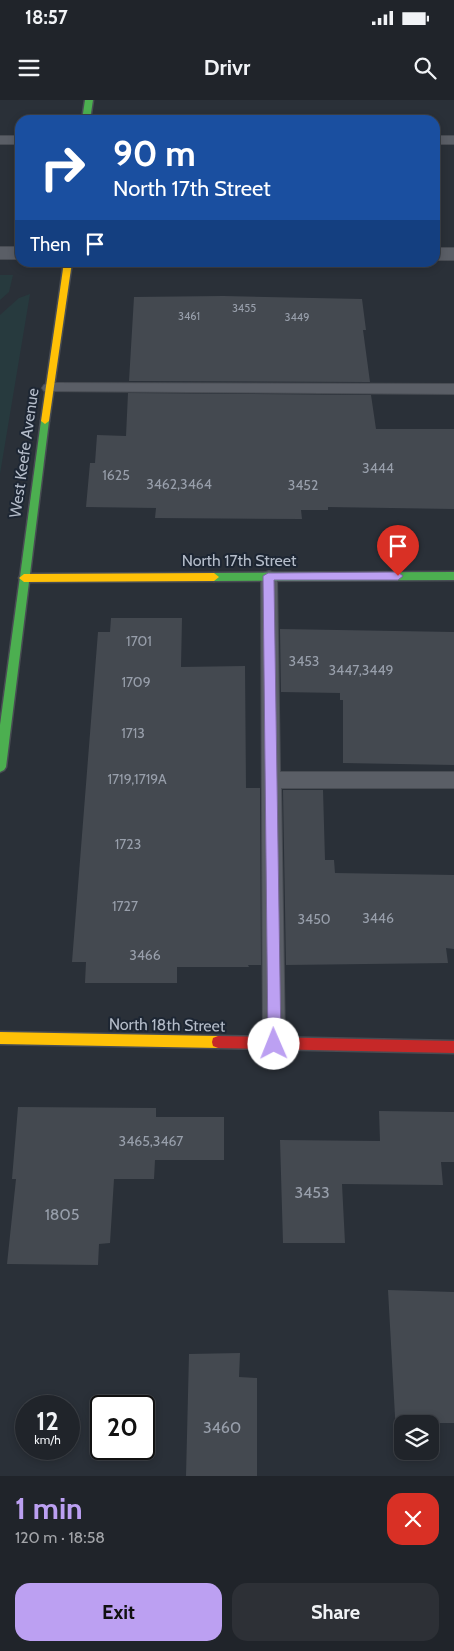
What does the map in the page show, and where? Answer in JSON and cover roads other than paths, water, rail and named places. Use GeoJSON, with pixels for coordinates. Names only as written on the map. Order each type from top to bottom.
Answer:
{"type":"FeatureCollection","features":[{"type":"Feature","properties":{"kind":"street"},"geometry":{"type":"LineString","coordinates":[[87,115],[89,100]]}},
{"type":"Feature","properties":{"kind":"street"},"geometry":{"type":"LineString","coordinates":[[0,253],[15,253]]}},
{"type":"Feature","properties":{"kind":"street"},"geometry":{"type":"LineString","coordinates":[[440,254],[454,254]]}},
{"type":"Feature","properties":{"kind":"street","name":"West Keefe Avenue"},"geometry":{"type":"LineString","coordinates":[[0,767],[49,388],[67,267]]}},
{"type":"Feature","properties":{"kind":"street","name":"North 17th Street"},"geometry":{"type":"LineString","coordinates":[[24,578],[454,576]]}},
{"type":"Feature","properties":{"kind":"street","name":"North 18th Street"},"geometry":{"type":"LineString","coordinates":[[0,1038],[454,1047]]}},
{"type":"Feature","properties":{"kind":"lane"},"geometry":{"type":"LineString","coordinates":[[0,140],[15,140]]}},
{"type":"Feature","properties":{"kind":"lane"},"geometry":{"type":"LineString","coordinates":[[440,140],[454,140]]}},
{"type":"Feature","properties":{"kind":"lane"},"geometry":{"type":"LineString","coordinates":[[49,388],[454,389]]}},
{"type":"Feature","properties":{"kind":"lane"},"geometry":{"type":"LineString","coordinates":[[268,576],[274,1044]]}},
{"type":"Feature","properties":{"kind":"lane"},"geometry":{"type":"LineString","coordinates":[[271,780],[454,780]]}}]}
